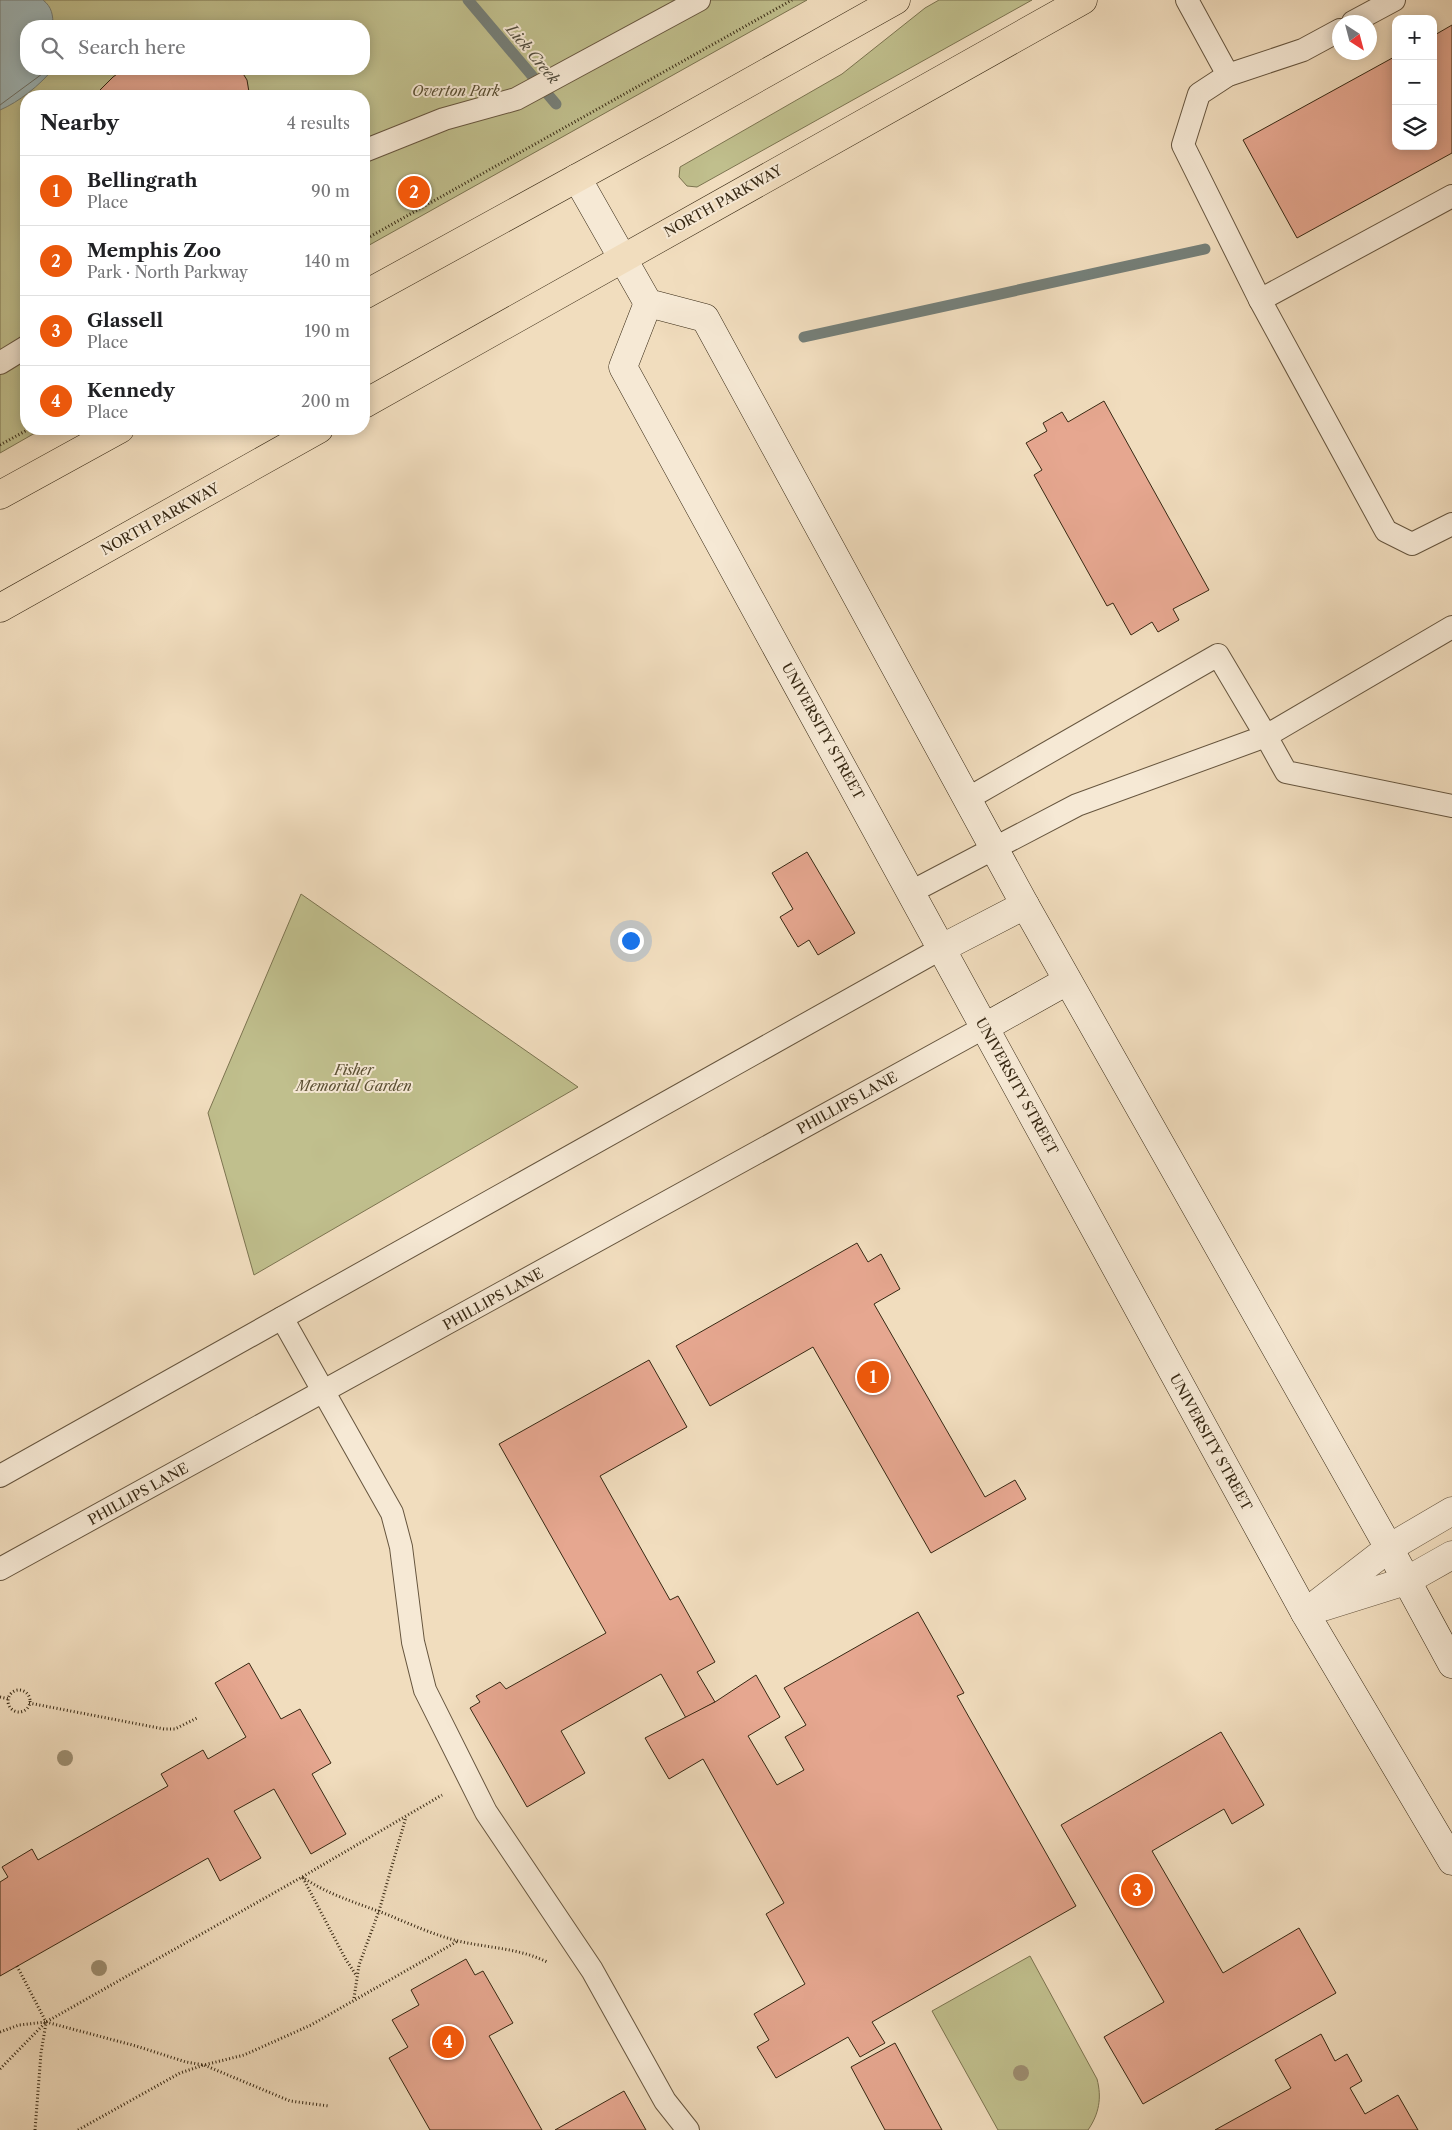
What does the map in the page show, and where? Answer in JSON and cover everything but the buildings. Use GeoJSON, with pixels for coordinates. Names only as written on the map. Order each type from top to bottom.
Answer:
{"type":"FeatureCollection","features":[{"type":"Feature","properties":{"kind":"main road"},"geometry":{"type":"LineString","coordinates":[[370,292],[896,0]]}},
{"type":"Feature","properties":{"kind":"main road","name":"NORTH PARKWAY"},"geometry":{"type":"LineString","coordinates":[[370,401],[1083,0]]}},
{"type":"Feature","properties":{"kind":"main road"},"geometry":{"type":"LineString","coordinates":[[577,178],[648,303],[705,318],[1025,906],[1389,1548],[1452,1664]]}},
{"type":"Feature","properties":{"kind":"main road","name":"UNIVERSITY STREET"},"geometry":{"type":"LineString","coordinates":[[648,303],[623,367],[1305,1613],[1452,1862]]}},
{"type":"Feature","properties":{"kind":"main road"},"geometry":{"type":"LineString","coordinates":[[0,495],[109,435]]}},
{"type":"Feature","properties":{"kind":"main road","name":"NORTH PARKWAY"},"geometry":{"type":"LineString","coordinates":[[0,608],[308,435]]}},
{"type":"Feature","properties":{"kind":"main road"},"geometry":{"type":"LineString","coordinates":[[942,948],[1025,906]]}},
{"type":"Feature","properties":{"kind":"main road"},"geometry":{"type":"LineString","coordinates":[[985,1027],[1067,981]]}},
{"type":"Feature","properties":{"kind":"main road"},"geometry":{"type":"LineString","coordinates":[[1305,1613],[1389,1548],[1452,1511]]}},
{"type":"Feature","properties":{"kind":"main road"},"geometry":{"type":"LineString","coordinates":[[1305,1613],[1406,1581],[1452,1555]]}},
{"type":"Feature","properties":{"kind":"lane"},"geometry":{"type":"LineString","coordinates":[[370,149],[444,119],[516,99],[613,49],[699,0]]}},
{"type":"Feature","properties":{"kind":"lane"},"geometry":{"type":"LineString","coordinates":[[1187,0],[1228,75]]}},
{"type":"Feature","properties":{"kind":"lane"},"geometry":{"type":"LineString","coordinates":[[1366,15],[1394,0]]}},
{"type":"Feature","properties":{"kind":"lane"},"geometry":{"type":"LineString","coordinates":[[1332,34],[1303,50],[1228,75],[1199,94],[1183,145],[1260,300],[1386,530],[1412,544],[1452,524]]}},
{"type":"Feature","properties":{"kind":"lane"},"geometry":{"type":"LineString","coordinates":[[1260,300],[1452,196]]}},
{"type":"Feature","properties":{"kind":"lane"},"geometry":{"type":"LineString","coordinates":[[911,892],[1077,805],[1266,736],[1452,627]]}},
{"type":"Feature","properties":{"kind":"lane"},"geometry":{"type":"LineString","coordinates":[[967,800],[1218,655],[1286,772],[1452,806]]}},
{"type":"Feature","properties":{"kind":"lane"},"geometry":{"type":"LineString","coordinates":[[0,1476],[942,948]]}},
{"type":"Feature","properties":{"kind":"lane","name":"PHILLIPS LANE"},"geometry":{"type":"LineString","coordinates":[[0,1569],[985,1027]]}},
{"type":"Feature","properties":{"kind":"lane"},"geometry":{"type":"LineString","coordinates":[[282,1318],[392,1513],[401,1547],[413,1642],[425,1690],[486,1812],[592,1970],[665,2101],[688,2130]]}},
{"type":"Feature","properties":{"kind":"path"},"geometry":{"type":"LineString","coordinates":[[370,237],[792,0]]}},
{"type":"Feature","properties":{"kind":"path"},"geometry":{"type":"LineString","coordinates":[[0,445],[20,434]]}},
{"type":"Feature","properties":{"kind":"path"},"geometry":{"type":"LineString","coordinates":[[21,1690],[29,1696],[29,1703],[23,1710],[16,1711],[11,1707],[9,1699],[12,1692],[21,1690]]}},
{"type":"Feature","properties":{"kind":"path"},"geometry":{"type":"LineString","coordinates":[[0,1698],[9,1699]]}},
{"type":"Feature","properties":{"kind":"path"},"geometry":{"type":"LineString","coordinates":[[29,1703],[164,1729],[175,1729],[197,1718]]}},
{"type":"Feature","properties":{"kind":"path"},"geometry":{"type":"LineString","coordinates":[[0,2069],[46,2022],[302,1877],[450,1790]]}},
{"type":"Feature","properties":{"kind":"path"},"geometry":{"type":"LineString","coordinates":[[354,1998],[359,1965],[379,1912],[406,1816]]}},
{"type":"Feature","properties":{"kind":"path"},"geometry":{"type":"LineString","coordinates":[[302,1877],[322,1891],[458,1941],[508,1949],[549,1963]]}},
{"type":"Feature","properties":{"kind":"path"},"geometry":{"type":"LineString","coordinates":[[302,1877],[345,1958],[357,1976]]}},
{"type":"Feature","properties":{"kind":"path"},"geometry":{"type":"LineString","coordinates":[[78,2130],[180,2073],[204,2064],[244,2055],[310,2025],[354,1998],[458,1941]]}},
{"type":"Feature","properties":{"kind":"path"},"geometry":{"type":"LineString","coordinates":[[17,1966],[46,2022],[41,2053],[35,2130]]}},
{"type":"Feature","properties":{"kind":"path"},"geometry":{"type":"LineString","coordinates":[[0,2032],[19,2025],[46,2022],[136,2046],[186,2062],[204,2064],[290,2101],[329,2106]]}},
{"type":"Feature","properties":{"kind":"green space","name":"Overton Park"},"geometry":{"type":"Polygon","coordinates":[[[0,0],[807,0],[370,245],[370,90],[20,90],[20,435],[32,435],[0,453],[0,0]]]}},
{"type":"Feature","properties":{"kind":"green space"},"geometry":{"type":"Polygon","coordinates":[[[939,0],[1032,0],[697,187],[687,186],[679,177],[680,167],[842,74],[925,8],[939,0]]]}},
{"type":"Feature","properties":{"kind":"green space","name":"Fisher Memorial Garden"},"geometry":{"type":"Polygon","coordinates":[[[301,894],[578,1087],[254,1275],[208,1113],[301,894]]]}},
{"type":"Feature","properties":{"kind":"green space"},"geometry":{"type":"Polygon","coordinates":[[[1030,1956],[1097,2079],[1098,2106],[1095,2118],[1088,2130],[998,2130],[932,2011],[1030,1956]]]}},
{"type":"Feature","properties":{"kind":"water"},"geometry":{"type":"Polygon","coordinates":[[[0,0],[43,0],[50,8],[52,20],[20,20],[20,75],[48,75],[31,90],[20,90],[20,98],[0,110],[0,0]]]}},
{"type":"Feature","properties":{"kind":"waterway","name":"Lick Creek"},"geometry":{"type":"LineString","coordinates":[[468,0],[556,104]]}},
{"type":"Feature","properties":{"kind":"waterway"},"geometry":{"type":"LineString","coordinates":[[804,337],[1205,249]]}},
{"type":"Feature","properties":{"kind":"place","name":"Memphis Zoo"},"geometry":{"type":"Point","coordinates":[414,192]}},
{"type":"Feature","properties":{"kind":"place","name":"Bellingrath"},"geometry":{"type":"Point","coordinates":[873,1377]}},
{"type":"Feature","properties":{"kind":"place","name":"Glassell"},"geometry":{"type":"Point","coordinates":[1137,1890]}},
{"type":"Feature","properties":{"kind":"place","name":"Kennedy"},"geometry":{"type":"Point","coordinates":[448,2042]}}]}
